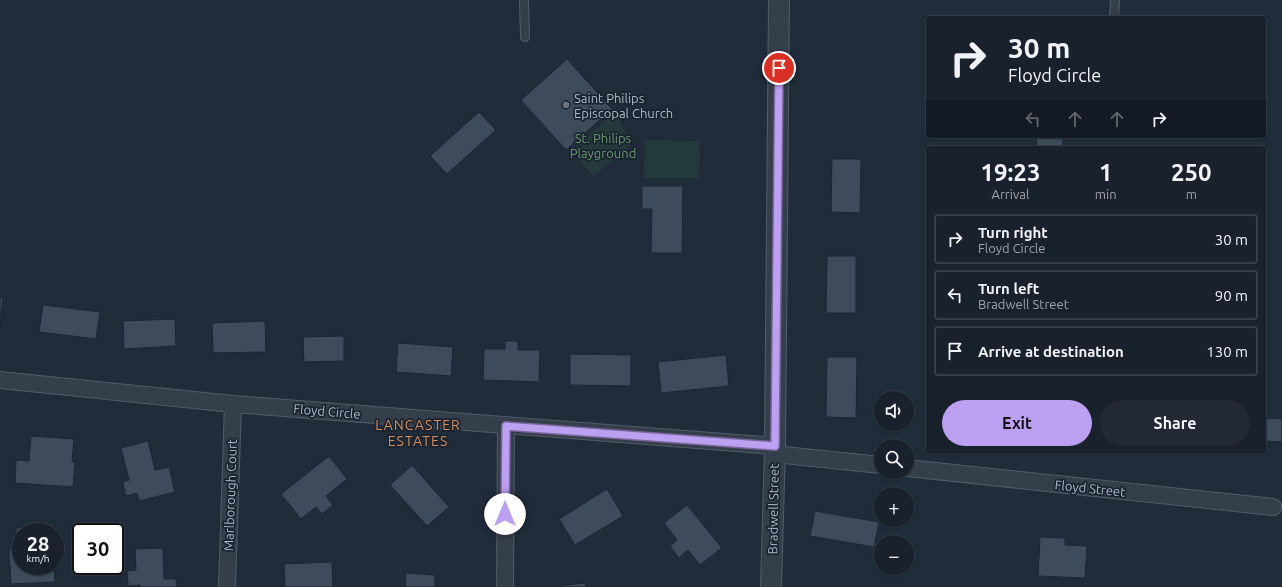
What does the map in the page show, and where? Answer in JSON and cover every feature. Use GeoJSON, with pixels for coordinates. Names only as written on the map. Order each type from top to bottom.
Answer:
{"type":"FeatureCollection","features":[{"type":"Feature","properties":{"kind":"street","name":"Bradwell Street"},"geometry":{"type":"LineString","coordinates":[[772,587],[779,0]]}},
{"type":"Feature","properties":{"kind":"street","name":"Floyd Circle"},"geometry":{"type":"LineString","coordinates":[[0,380],[233,404],[506,426],[774,450]]}},
{"type":"Feature","properties":{"kind":"street","name":"Marlborough Court"},"geometry":{"type":"LineString","coordinates":[[228,587],[233,404]]}},
{"type":"Feature","properties":{"kind":"street"},"geometry":{"type":"LineString","coordinates":[[504,587],[506,426]]}},
{"type":"Feature","properties":{"kind":"street"},"geometry":{"type":"LineString","coordinates":[[774,450],[874,464]]}},
{"type":"Feature","properties":{"kind":"street","name":"Floyd Street"},"geometry":{"type":"LineString","coordinates":[[914,469],[1273,507]]}},
{"type":"Feature","properties":{"kind":"lane"},"geometry":{"type":"LineString","coordinates":[[524,0],[525,37]]}},
{"type":"Feature","properties":{"kind":"lane"},"geometry":{"type":"LineString","coordinates":[[1114,16],[1115,0]]}},
{"type":"Feature","properties":{"kind":"green space","name":"St. Philips Playground"},"geometry":{"type":"Polygon","coordinates":[[[616,112],[630,145],[593,176],[571,150],[616,112]]]}},
{"type":"Feature","properties":{"kind":"green space"},"geometry":{"type":"Polygon","coordinates":[[[645,140],[700,141],[699,178],[644,178],[645,140]]]}},
{"type":"Feature","properties":{"kind":"building"},"geometry":{"type":"Polygon","coordinates":[[[567,59],[612,109],[566,150],[521,100],[567,59]]]}},
{"type":"Feature","properties":{"kind":"building"},"geometry":{"type":"Polygon","coordinates":[[[479,112],[496,130],[447,174],[430,156],[479,112]]]}},
{"type":"Feature","properties":{"kind":"building"},"geometry":{"type":"Polygon","coordinates":[[[1036,138],[1063,138],[1063,146],[1037,146],[1036,138]]]}},
{"type":"Feature","properties":{"kind":"building"},"geometry":{"type":"Polygon","coordinates":[[[832,159],[861,159],[860,213],[831,212],[832,159]]]}},
{"type":"Feature","properties":{"kind":"building"},"geometry":{"type":"Polygon","coordinates":[[[642,186],[683,186],[682,253],[651,253],[652,209],[642,209],[642,186]]]}},
{"type":"Feature","properties":{"kind":"building"},"geometry":{"type":"Polygon","coordinates":[[[827,256],[856,256],[856,313],[826,313],[827,256]]]}},
{"type":"Feature","properties":{"kind":"building"},"geometry":{"type":"Polygon","coordinates":[[[0,297],[3,298],[0,329],[0,297]]]}},
{"type":"Feature","properties":{"kind":"building"},"geometry":{"type":"Polygon","coordinates":[[[43,305],[100,312],[96,339],[39,332],[43,305]]]}},
{"type":"Feature","properties":{"kind":"building"},"geometry":{"type":"Polygon","coordinates":[[[175,319],[176,346],[124,349],[123,321],[175,319]]]}},
{"type":"Feature","properties":{"kind":"building"},"geometry":{"type":"Polygon","coordinates":[[[265,321],[266,352],[213,353],[212,323],[265,321]]]}},
{"type":"Feature","properties":{"kind":"building"},"geometry":{"type":"Polygon","coordinates":[[[344,336],[344,361],[304,362],[303,337],[344,336]]]}},
{"type":"Feature","properties":{"kind":"building"},"geometry":{"type":"Polygon","coordinates":[[[505,341],[518,341],[518,350],[540,350],[539,382],[483,380],[484,349],[505,349],[505,341]]]}},
{"type":"Feature","properties":{"kind":"building"},"geometry":{"type":"Polygon","coordinates":[[[398,343],[453,347],[451,376],[396,372],[398,343]]]}},
{"type":"Feature","properties":{"kind":"building"},"geometry":{"type":"Polygon","coordinates":[[[570,354],[631,355],[631,386],[570,385],[570,354]]]}},
{"type":"Feature","properties":{"kind":"building"},"geometry":{"type":"Polygon","coordinates":[[[726,355],[729,386],[661,393],[658,362],[726,355]]]}},
{"type":"Feature","properties":{"kind":"building"},"geometry":{"type":"Polygon","coordinates":[[[827,357],[857,357],[856,418],[826,417],[827,357]]]}},
{"type":"Feature","properties":{"kind":"building"},"geometry":{"type":"Polygon","coordinates":[[[1266,418],[1282,419],[1282,442],[1266,441],[1266,418]]]}},
{"type":"Feature","properties":{"kind":"building"},"geometry":{"type":"Polygon","coordinates":[[[31,436],[74,439],[72,462],[75,462],[73,487],[15,483],[16,460],[29,461],[31,436]]]}},
{"type":"Feature","properties":{"kind":"building"},"geometry":{"type":"Polygon","coordinates":[[[148,441],[155,470],[169,467],[175,492],[139,501],[137,493],[126,496],[123,482],[129,480],[121,448],[148,441]]]}},
{"type":"Feature","properties":{"kind":"building"},"geometry":{"type":"Polygon","coordinates":[[[329,456],[347,479],[326,496],[333,505],[322,514],[316,507],[301,519],[281,494],[329,456]]]}},
{"type":"Feature","properties":{"kind":"building"},"geometry":{"type":"Polygon","coordinates":[[[412,465],[449,507],[427,526],[390,485],[412,465]]]}},
{"type":"Feature","properties":{"kind":"building"},"geometry":{"type":"Polygon","coordinates":[[[607,489],[623,516],[575,545],[559,519],[607,489]]]}},
{"type":"Feature","properties":{"kind":"building"},"geometry":{"type":"Polygon","coordinates":[[[687,505],[722,548],[700,565],[688,550],[679,558],[670,546],[677,540],[664,523],[687,505]]]}},
{"type":"Feature","properties":{"kind":"building"},"geometry":{"type":"Polygon","coordinates":[[[815,511],[874,521],[874,527],[878,527],[876,535],[874,535],[874,547],[810,536],[815,511]]]}},
{"type":"Feature","properties":{"kind":"building"},"geometry":{"type":"Polygon","coordinates":[[[1040,537],[1065,538],[1065,545],[1087,546],[1085,578],[1038,576],[1040,537]]]}},
{"type":"Feature","properties":{"kind":"building"},"geometry":{"type":"Polygon","coordinates":[[[163,548],[164,579],[176,579],[177,587],[140,587],[140,585],[128,586],[127,571],[136,570],[135,549],[163,548]]]}},
{"type":"Feature","properties":{"kind":"building"},"geometry":{"type":"Polygon","coordinates":[[[9,550],[12,550],[12,575],[55,575],[55,582],[11,584],[9,550]]]}},
{"type":"Feature","properties":{"kind":"building"},"geometry":{"type":"Polygon","coordinates":[[[332,562],[333,587],[285,587],[284,564],[332,562]]]}},
{"type":"Feature","properties":{"kind":"building"},"geometry":{"type":"Polygon","coordinates":[[[406,573],[435,575],[435,587],[405,587],[406,573]]]}},
{"type":"Feature","properties":{"kind":"building"},"geometry":{"type":"Polygon","coordinates":[[[585,583],[586,587],[558,587],[558,586],[585,583]]]}},
{"type":"Feature","properties":{"kind":"place","name":"Saint Philips Episcopal Church"},"geometry":{"type":"Point","coordinates":[566,105]}},
{"type":"Feature","properties":{"kind":"district","name":"LANCASTER ESTATES"},"geometry":{"type":"Point","coordinates":[418,434]}},
{"type":"Feature","properties":{"kind":"route"},"geometry":{"type":"LineString","coordinates":[[505,514],[506,426],[775,446],[779,68]]}}]}
